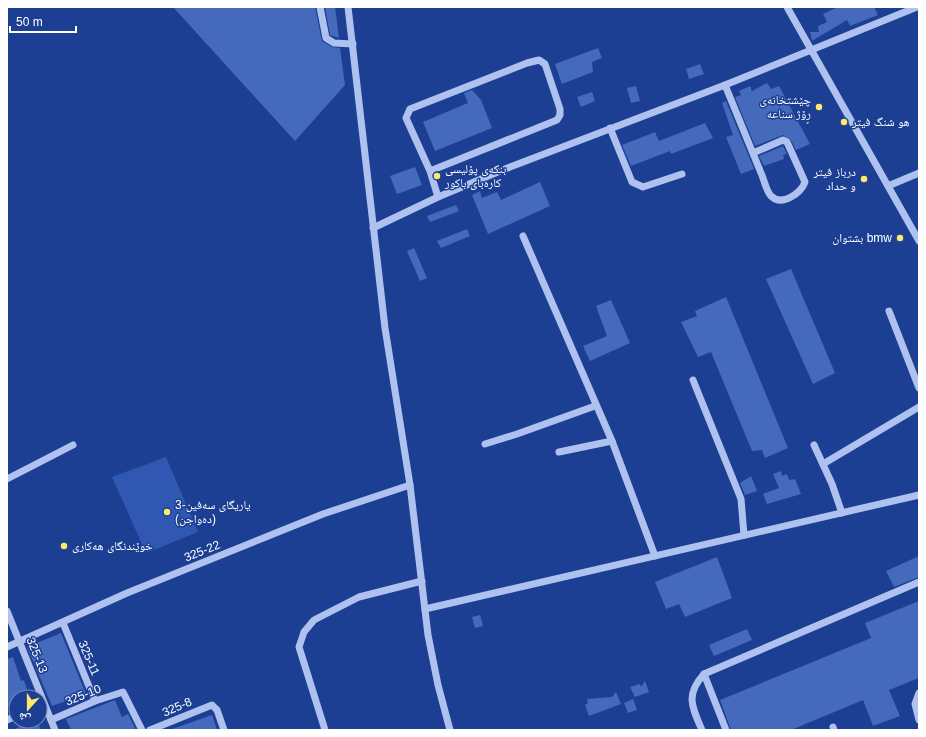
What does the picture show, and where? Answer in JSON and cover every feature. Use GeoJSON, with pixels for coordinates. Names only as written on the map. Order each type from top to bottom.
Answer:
{"type":"FeatureCollection","features":[{"type":"Feature","properties":{"kind":"street"},"geometry":{"type":"LineString","coordinates":[[320,7],[326,38],[334,43],[352,44]]}},
{"type":"Feature","properties":{"kind":"street"},"geometry":{"type":"LineString","coordinates":[[348,7],[373,228],[390,360],[410,485],[425,609],[433,660],[450,730]]}},
{"type":"Feature","properties":{"kind":"street"},"geometry":{"type":"LineString","coordinates":[[787,7],[919,241]]}},
{"type":"Feature","properties":{"kind":"street"},"geometry":{"type":"LineString","coordinates":[[373,228],[438,197],[510,167],[725,85],[917,7]]}},
{"type":"Feature","properties":{"kind":"street"},"geometry":{"type":"LineString","coordinates":[[430,171],[557,120],[560,115],[560,109],[545,64],[539,60],[528,63],[410,109],[406,118],[430,171],[438,197]]}},
{"type":"Feature","properties":{"kind":"street"},"geometry":{"type":"LineString","coordinates":[[725,85],[753,153],[771,196],[778,200],[785,200],[802,189],[805,182],[787,142],[783,140],[753,153]]}},
{"type":"Feature","properties":{"kind":"street"},"geometry":{"type":"LineString","coordinates":[[610,128],[632,182],[643,187],[682,174]]}},
{"type":"Feature","properties":{"kind":"street"},"geometry":{"type":"LineString","coordinates":[[888,186],[919,173]]}},
{"type":"Feature","properties":{"kind":"street"},"geometry":{"type":"LineString","coordinates":[[523,236],[612,441],[655,556]]}},
{"type":"Feature","properties":{"kind":"street"},"geometry":{"type":"LineString","coordinates":[[889,311],[919,388]]}},
{"type":"Feature","properties":{"kind":"street"},"geometry":{"type":"LineString","coordinates":[[693,380],[741,499],[744,535]]}},
{"type":"Feature","properties":{"kind":"street"},"geometry":{"type":"LineString","coordinates":[[484,444],[596,406]]}},
{"type":"Feature","properties":{"kind":"street"},"geometry":{"type":"LineString","coordinates":[[823,464],[919,407]]}},
{"type":"Feature","properties":{"kind":"street"},"geometry":{"type":"LineString","coordinates":[[558,452],[612,441]]}},
{"type":"Feature","properties":{"kind":"street"},"geometry":{"type":"LineString","coordinates":[[7,479],[73,445]]}},
{"type":"Feature","properties":{"kind":"street"},"geometry":{"type":"LineString","coordinates":[[814,445],[832,484],[842,513]]}},
{"type":"Feature","properties":{"kind":"street","name":"325-22"},"geometry":{"type":"LineString","coordinates":[[7,647],[127,593],[323,514],[410,485]]}},
{"type":"Feature","properties":{"kind":"street"},"geometry":{"type":"LineString","coordinates":[[425,609],[919,495]]}},
{"type":"Feature","properties":{"kind":"street"},"geometry":{"type":"LineString","coordinates":[[325,730],[299,647],[304,632],[314,620],[359,597],[422,581]]}},
{"type":"Feature","properties":{"kind":"street"},"geometry":{"type":"LineString","coordinates":[[702,730],[691,700],[697,681],[704,674],[919,582]]}},
{"type":"Feature","properties":{"kind":"street","name":"325-13"},"geometry":{"type":"LineString","coordinates":[[7,611],[20,642],[36,689]]}},
{"type":"Feature","properties":{"kind":"street","name":"325-11"},"geometry":{"type":"LineString","coordinates":[[63,623],[95,701]]}},
{"type":"Feature","properties":{"kind":"street"},"geometry":{"type":"LineString","coordinates":[[704,674],[726,730]]}},
{"type":"Feature","properties":{"kind":"street","name":"325-10"},"geometry":{"type":"LineString","coordinates":[[51,720],[95,701],[123,692],[142,730]]}},
{"type":"Feature","properties":{"kind":"street"},"geometry":{"type":"LineString","coordinates":[[919,694],[915,704],[919,720]]}},
{"type":"Feature","properties":{"kind":"street","name":"325-8"},"geometry":{"type":"LineString","coordinates":[[150,730],[212,705],[217,710],[224,730]]}},
{"type":"Feature","properties":{"kind":"street","name":"325-13"},"geometry":{"type":"LineString","coordinates":[[48,715],[55,730]]}},
{"type":"Feature","properties":{"kind":"shaded area"},"geometry":{"type":"Polygon","coordinates":[[[166,457],[198,532],[146,553],[112,477],[166,457]]]}},
{"type":"Feature","properties":{"kind":"building"},"geometry":{"type":"Polygon","coordinates":[[[173,7],[315,7],[322,41],[332,47],[340,48],[345,85],[295,141],[173,7]]]}},
{"type":"Feature","properties":{"kind":"building"},"geometry":{"type":"Polygon","coordinates":[[[325,7],[335,7],[339,38],[330,35],[325,7]]]}},
{"type":"Feature","properties":{"kind":"building"},"geometry":{"type":"Polygon","coordinates":[[[838,7],[874,7],[878,15],[850,26],[847,20],[812,41],[810,32],[819,32],[818,26],[827,22],[823,14],[838,7]]]}},
{"type":"Feature","properties":{"kind":"building"},"geometry":{"type":"Polygon","coordinates":[[[598,48],[602,58],[592,62],[593,72],[562,84],[555,64],[598,48]]]}},
{"type":"Feature","properties":{"kind":"building"},"geometry":{"type":"Polygon","coordinates":[[[700,64],[704,74],[689,79],[686,69],[700,64]]]}},
{"type":"Feature","properties":{"kind":"building"},"geometry":{"type":"Polygon","coordinates":[[[767,83],[771,89],[779,86],[810,144],[796,150],[791,140],[783,135],[755,146],[735,97],[741,95],[739,91],[750,86],[752,91],[767,83]]]}},
{"type":"Feature","properties":{"kind":"building"},"geometry":{"type":"Polygon","coordinates":[[[636,86],[640,101],[631,103],[627,88],[636,86]]]}},
{"type":"Feature","properties":{"kind":"building"},"geometry":{"type":"Polygon","coordinates":[[[472,90],[481,100],[492,128],[435,151],[423,122],[468,103],[464,93],[472,90]]]}},
{"type":"Feature","properties":{"kind":"building"},"geometry":{"type":"Polygon","coordinates":[[[592,92],[595,101],[581,107],[577,97],[592,92]]]}},
{"type":"Feature","properties":{"kind":"building"},"geometry":{"type":"Polygon","coordinates":[[[726,101],[754,169],[741,174],[726,137],[733,135],[722,103],[726,101]]]}},
{"type":"Feature","properties":{"kind":"building"},"geometry":{"type":"Polygon","coordinates":[[[705,123],[713,138],[671,154],[670,151],[631,166],[622,145],[655,132],[659,141],[705,123]]]}},
{"type":"Feature","properties":{"kind":"building"},"geometry":{"type":"Polygon","coordinates":[[[783,146],[787,154],[783,155],[784,159],[764,166],[759,156],[783,146]]]}},
{"type":"Feature","properties":{"kind":"building"},"geometry":{"type":"Polygon","coordinates":[[[415,167],[422,185],[397,194],[390,176],[415,167]]]}},
{"type":"Feature","properties":{"kind":"building"},"geometry":{"type":"Polygon","coordinates":[[[540,182],[550,206],[488,234],[472,195],[480,191],[482,198],[497,192],[501,200],[540,182]]]}},
{"type":"Feature","properties":{"kind":"building"},"geometry":{"type":"Polygon","coordinates":[[[456,205],[459,211],[430,222],[427,216],[456,205]]]}},
{"type":"Feature","properties":{"kind":"building"},"geometry":{"type":"Polygon","coordinates":[[[467,229],[470,236],[441,248],[437,241],[467,229]]]}},
{"type":"Feature","properties":{"kind":"building"},"geometry":{"type":"Polygon","coordinates":[[[414,248],[427,278],[420,281],[407,251],[414,248]]]}},
{"type":"Feature","properties":{"kind":"building"},"geometry":{"type":"Polygon","coordinates":[[[791,269],[835,373],[813,384],[766,279],[791,269]]]}},
{"type":"Feature","properties":{"kind":"building"},"geometry":{"type":"Polygon","coordinates":[[[726,297],[788,448],[765,458],[762,450],[752,451],[711,352],[698,357],[681,322],[697,316],[695,311],[726,297]]]}},
{"type":"Feature","properties":{"kind":"building"},"geometry":{"type":"Polygon","coordinates":[[[611,300],[630,343],[590,361],[583,346],[607,336],[596,306],[611,300]]]}},
{"type":"Feature","properties":{"kind":"building"},"geometry":{"type":"Polygon","coordinates":[[[781,471],[782,476],[787,474],[789,480],[795,479],[801,494],[767,504],[763,494],[779,488],[773,474],[781,471]]]}},
{"type":"Feature","properties":{"kind":"building"},"geometry":{"type":"Polygon","coordinates":[[[751,476],[757,491],[745,495],[740,483],[751,476]]]}},
{"type":"Feature","properties":{"kind":"building"},"geometry":{"type":"Polygon","coordinates":[[[919,556],[919,577],[894,587],[886,571],[919,556]]]}},
{"type":"Feature","properties":{"kind":"building"},"geometry":{"type":"Polygon","coordinates":[[[717,557],[732,598],[685,617],[679,604],[666,609],[655,582],[717,557]]]}},
{"type":"Feature","properties":{"kind":"building"},"geometry":{"type":"Polygon","coordinates":[[[919,601],[919,678],[889,690],[900,716],[873,726],[863,700],[791,730],[731,730],[720,700],[871,638],[865,623],[919,601]]]}},
{"type":"Feature","properties":{"kind":"building"},"geometry":{"type":"Polygon","coordinates":[[[480,615],[483,626],[475,628],[472,617],[480,615]]]}},
{"type":"Feature","properties":{"kind":"building"},"geometry":{"type":"Polygon","coordinates":[[[747,629],[752,640],[714,656],[709,645],[747,629]]]}},
{"type":"Feature","properties":{"kind":"building"},"geometry":{"type":"Polygon","coordinates":[[[61,633],[86,694],[52,706],[48,697],[48,689],[45,689],[27,647],[61,633]]]}},
{"type":"Feature","properties":{"kind":"building"},"geometry":{"type":"Polygon","coordinates":[[[13,657],[21,681],[24,680],[27,689],[8,689],[7,706],[7,659],[13,657]]]}},
{"type":"Feature","properties":{"kind":"building"},"geometry":{"type":"Polygon","coordinates":[[[645,681],[649,692],[635,697],[630,687],[640,684],[641,687],[645,681]]]}},
{"type":"Feature","properties":{"kind":"building"},"geometry":{"type":"Polygon","coordinates":[[[616,692],[621,704],[589,716],[585,705],[588,703],[587,699],[612,697],[616,692]]]}},
{"type":"Feature","properties":{"kind":"building"},"geometry":{"type":"Polygon","coordinates":[[[633,699],[637,710],[628,713],[624,703],[633,699]]]}},
{"type":"Feature","properties":{"kind":"building"},"geometry":{"type":"Polygon","coordinates":[[[115,700],[122,717],[128,714],[136,730],[71,730],[66,719],[115,700]]]}},
{"type":"Feature","properties":{"kind":"building"},"geometry":{"type":"Polygon","coordinates":[[[212,715],[217,730],[172,730],[172,729],[212,715]]]}},
{"type":"Feature","properties":{"kind":"building"},"geometry":{"type":"Polygon","coordinates":[[[41,729],[41,730],[12,730],[41,729]]]}},
{"type":"Feature","properties":{"kind":"place","name":"چێشتخانەی ڕۆژ سناعه"},"geometry":{"type":"Point","coordinates":[819,107]}},
{"type":"Feature","properties":{"kind":"place","name":"هو شنگ فيتر"},"geometry":{"type":"Point","coordinates":[844,122]}},
{"type":"Feature","properties":{"kind":"place","name":"بنکەی پۆلیسی کارەبای باکور"},"geometry":{"type":"Point","coordinates":[437,176]}},
{"type":"Feature","properties":{"kind":"place","name":"درباز فیتر و حداد"},"geometry":{"type":"Point","coordinates":[864,179]}},
{"type":"Feature","properties":{"kind":"place","name":"بشتوان bmw"},"geometry":{"type":"Point","coordinates":[900,238]}},
{"type":"Feature","properties":{"kind":"place","name":"یاریگای سەفین-3 (دەواجن)"},"geometry":{"type":"Point","coordinates":[167,512]}},
{"type":"Feature","properties":{"kind":"place","name":"خوێندنگای هەکاری"},"geometry":{"type":"Point","coordinates":[64,546]}}]}
